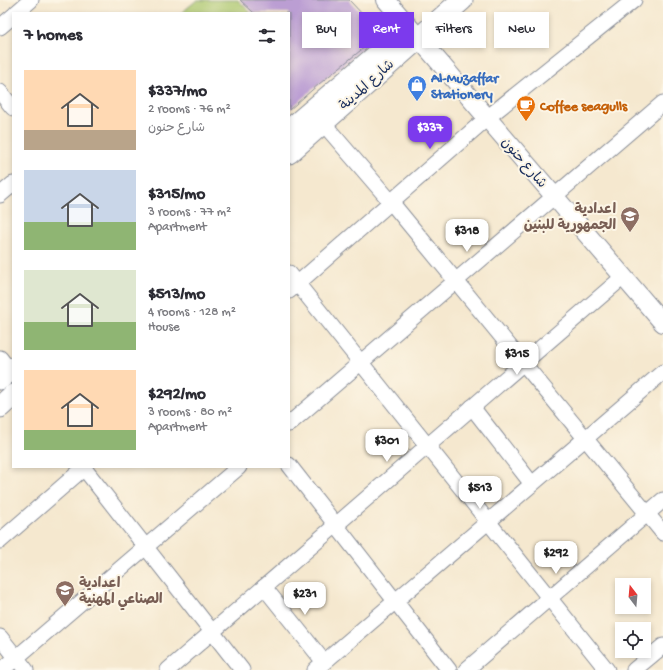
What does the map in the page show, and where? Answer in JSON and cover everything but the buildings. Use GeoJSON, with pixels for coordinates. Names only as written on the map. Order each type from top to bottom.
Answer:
{"type":"FeatureCollection","features":[{"type":"Feature","properties":{"kind":"main road","name":"شارع المدينة"},"geometry":{"type":"LineString","coordinates":[[414,33],[440,0]]}},
{"type":"Feature","properties":{"kind":"main road","name":"شارع المدينة"},"geometry":{"type":"LineString","coordinates":[[414,33],[462,0]]}},
{"type":"Feature","properties":{"kind":"main road","name":"شارع المدينة"},"geometry":{"type":"LineString","coordinates":[[290,129],[395,48]]}},
{"type":"Feature","properties":{"kind":"main road","name":"شارع المدينة"},"geometry":{"type":"LineString","coordinates":[[290,152],[323,123],[399,48]]}},
{"type":"Feature","properties":{"kind":"main road"},"geometry":{"type":"LineString","coordinates":[[0,406],[12,396]]}},
{"type":"Feature","properties":{"kind":"street"},"geometry":{"type":"LineString","coordinates":[[17,12],[31,0]]}},
{"type":"Feature","properties":{"kind":"street","name":"شارع حنون"},"geometry":{"type":"LineString","coordinates":[[386,0],[396,12]]}},
{"type":"Feature","properties":{"kind":"street"},"geometry":{"type":"LineString","coordinates":[[607,670],[361,362],[292,282],[391,202],[487,118],[634,0]]}},
{"type":"Feature","properties":{"kind":"street"},"geometry":{"type":"LineString","coordinates":[[0,27],[12,17]]}},
{"type":"Feature","properties":{"kind":"street","name":"شارع حنون"},"geometry":{"type":"LineString","coordinates":[[414,33],[663,323]]}},
{"type":"Feature","properties":{"kind":"street"},"geometry":{"type":"LineString","coordinates":[[0,92],[12,107]]}},
{"type":"Feature","properties":{"kind":"street"},"geometry":{"type":"LineString","coordinates":[[290,423],[663,103]]}},
{"type":"Feature","properties":{"kind":"street"},"geometry":{"type":"LineString","coordinates":[[323,123],[391,202],[663,533]]}},
{"type":"Feature","properties":{"kind":"street"},"geometry":{"type":"LineString","coordinates":[[0,195],[12,185]]}},
{"type":"Feature","properties":{"kind":"street"},"geometry":{"type":"LineString","coordinates":[[168,670],[623,277]]}},
{"type":"Feature","properties":{"kind":"street"},"geometry":{"type":"LineString","coordinates":[[264,587],[320,666],[663,372]]}},
{"type":"Feature","properties":{"kind":"street"},"geometry":{"type":"LineString","coordinates":[[472,407],[532,484]]}},
{"type":"Feature","properties":{"kind":"street"},"geometry":{"type":"LineString","coordinates":[[290,466],[449,670]]}},
{"type":"Feature","properties":{"kind":"street"},"geometry":{"type":"LineString","coordinates":[[0,540],[82,468]]}},
{"type":"Feature","properties":{"kind":"street"},"geometry":{"type":"LineString","coordinates":[[84,468],[242,670]]}},
{"type":"Feature","properties":{"kind":"street"},"geometry":{"type":"LineString","coordinates":[[2,670],[238,468]]}},
{"type":"Feature","properties":{"kind":"street"},"geometry":{"type":"LineString","coordinates":[[466,670],[663,500]]}},
{"type":"Feature","properties":{"kind":"street"},"geometry":{"type":"LineString","coordinates":[[0,637],[26,670]]}},
{"type":"Feature","properties":{"kind":"street"},"geometry":{"type":"LineString","coordinates":[[634,670],[663,646]]}},
{"type":"Feature","properties":{"kind":"green space"},"geometry":{"type":"Polygon","coordinates":[[[197,0],[238,0],[250,12],[182,12],[197,0]]]}},
{"type":"Feature","properties":{"kind":"place","name":"Al-Muzaffar Stationery"},"geometry":{"type":"Point","coordinates":[417,102]}},
{"type":"Feature","properties":{"kind":"place","name":"Coffee seagulls"},"geometry":{"type":"Point","coordinates":[526,122]}},
{"type":"Feature","properties":{"kind":"place","name":"اعدادية الجمهورية للبنين"},"geometry":{"type":"Point","coordinates":[630,233]}},
{"type":"Feature","properties":{"kind":"place","name":"اعدادية الصناعي المهنية"},"geometry":{"type":"Point","coordinates":[65,607]}}]}
